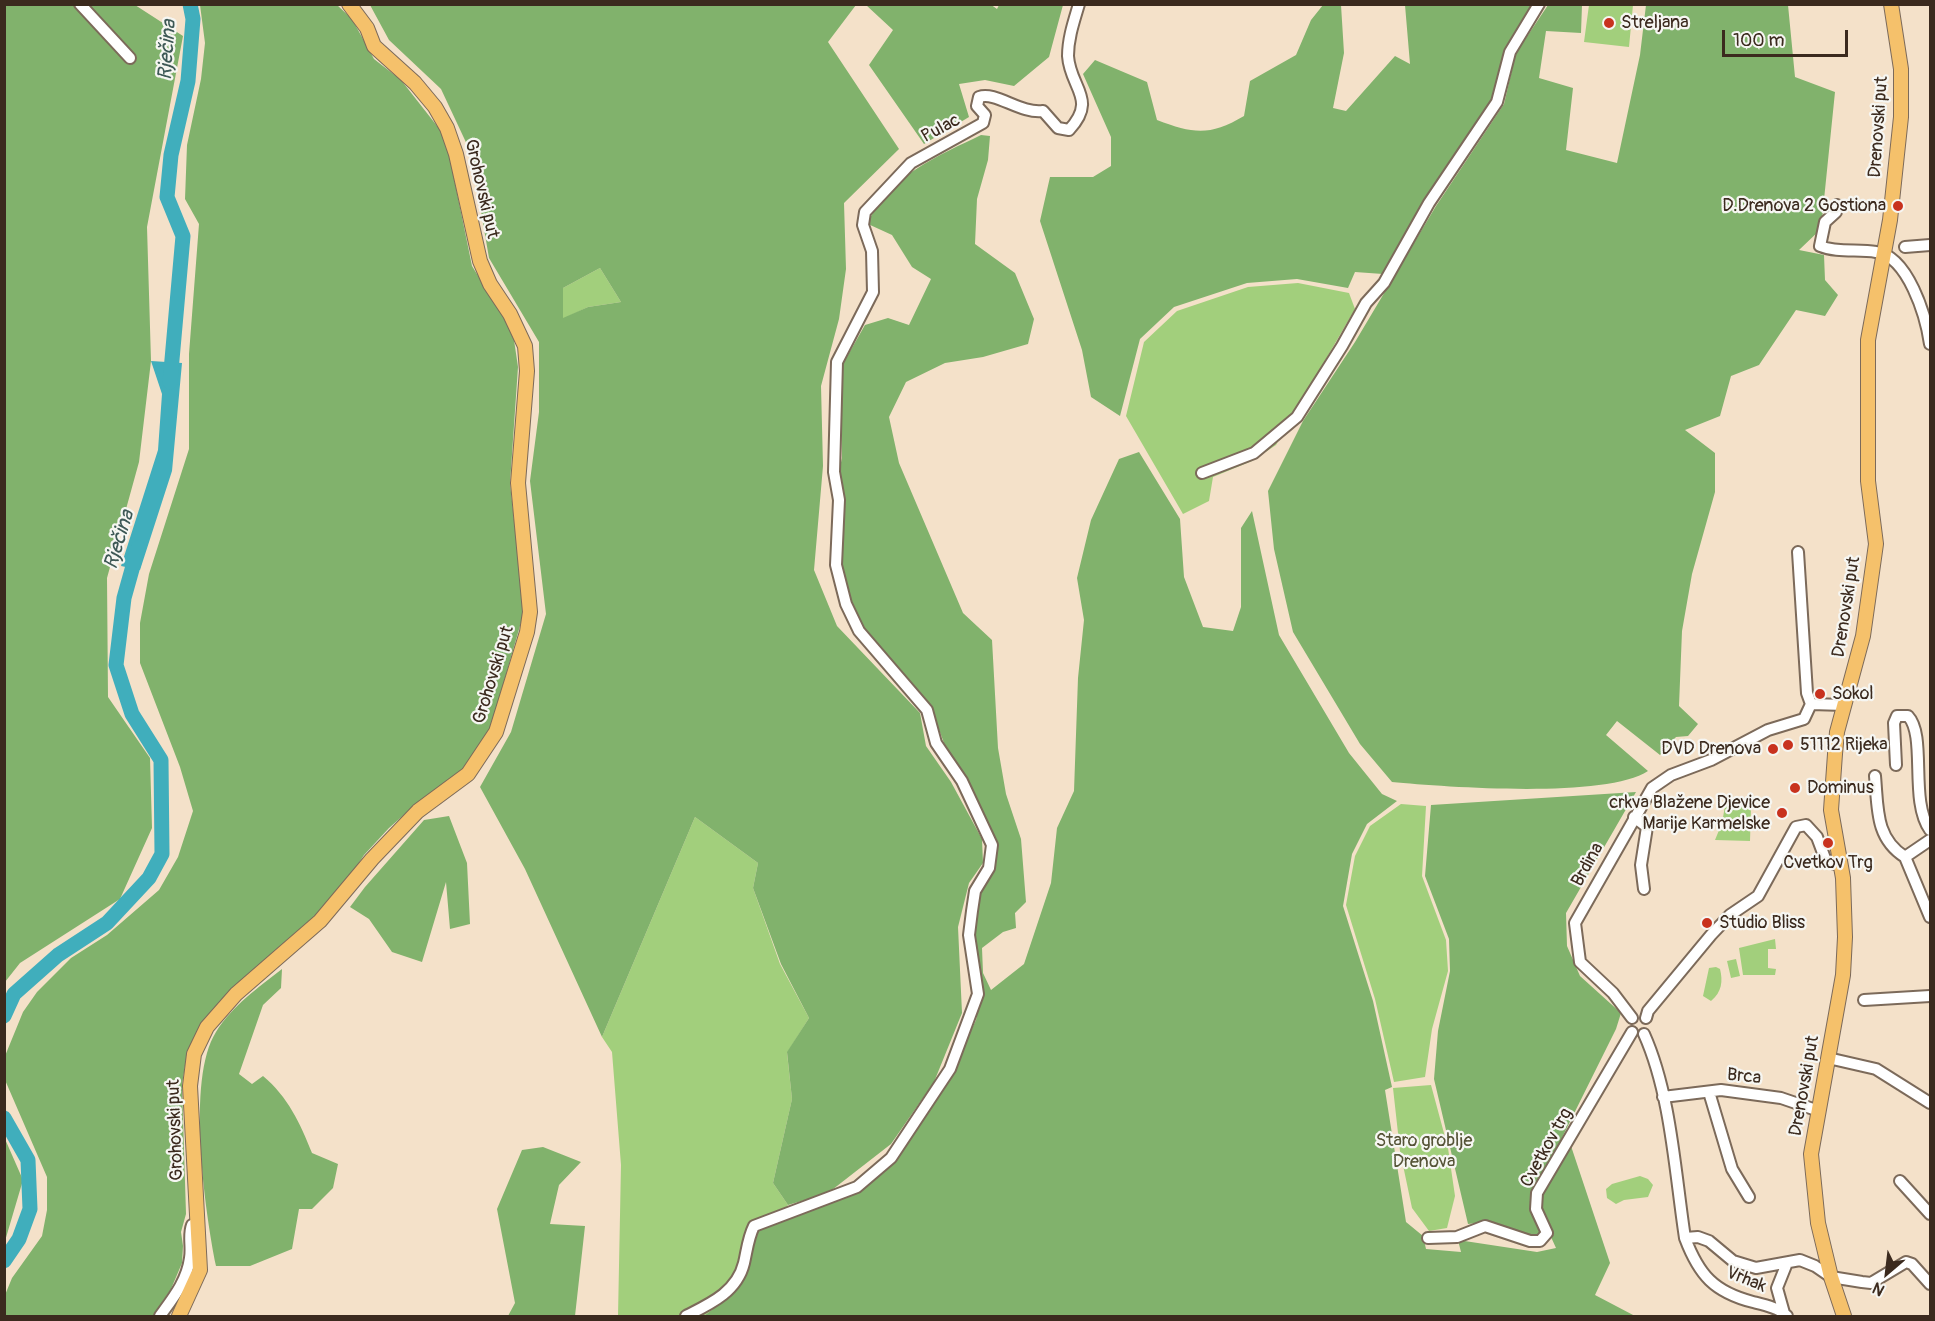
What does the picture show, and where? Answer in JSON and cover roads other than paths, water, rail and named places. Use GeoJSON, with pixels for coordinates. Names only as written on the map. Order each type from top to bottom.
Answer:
{"type":"FeatureCollection","features":[{"type":"Feature","properties":{"kind":"main road","name":"Grohovski put"},"geometry":{"type":"LineString","coordinates":[[179,1317],[200,1270],[190,1086],[194,1054],[207,1027],[236,994],[320,921],[372,859],[418,811],[468,774],[496,732],[527,632],[530,612],[518,483],[527,371],[525,346],[490,284],[480,261],[456,154],[447,128],[435,107],[415,83],[374,46],[367,28],[349,4]]}},
{"type":"Feature","properties":{"kind":"main road","name":"Drenovski put"},"geometry":{"type":"LineString","coordinates":[[1844,1317],[1831,1277],[1813,1191],[1811,1154],[1843,975],[1845,922],[1841,866],[1831,810],[1837,732],[1863,636],[1876,544],[1868,481],[1867,367],[1868,340],[1884,253],[1901,117],[1901,69],[1891,4]]}},
{"type":"Feature","properties":{"kind":"street"},"geometry":{"type":"LineString","coordinates":[[80,4],[130,58]]}},
{"type":"Feature","properties":{"kind":"street","name":"Pulac"},"geometry":{"type":"LineString","coordinates":[[686,1317],[716,1302],[736,1280],[741,1273],[754,1226],[857,1187],[891,1158],[950,1069],[978,994],[969,935],[975,891],[990,867],[992,845],[962,781],[936,743],[927,710],[859,631],[846,604],[838,578],[836,551],[839,500],[834,472],[837,362],[873,292],[872,251],[862,220],[868,207],[903,169],[983,123],[985,116],[976,101],[985,95],[1033,112],[1043,111],[1058,129],[1064,131],[1077,122],[1083,104],[1071,71],[1068,48],[1079,4]]}},
{"type":"Feature","properties":{"kind":"street"},"geometry":{"type":"LineString","coordinates":[[1202,473],[1254,453],[1297,417],[1366,303],[1384,283],[1429,203],[1497,102],[1510,52],[1539,4]]}},
{"type":"Feature","properties":{"kind":"street"},"geometry":{"type":"LineString","coordinates":[[1837,206],[1836,212],[1825,222],[1820,246],[1884,253],[1896,261],[1919,303],[1930,344]]}},
{"type":"Feature","properties":{"kind":"street"},"geometry":{"type":"LineString","coordinates":[[1905,248],[1930,245]]}},
{"type":"Feature","properties":{"kind":"street"},"geometry":{"type":"LineString","coordinates":[[1798,552],[1807,693],[1811,704],[1844,705]]}},
{"type":"Feature","properties":{"kind":"street","name":"Brdina"},"geometry":{"type":"LineString","coordinates":[[1632,1018],[1613,993],[1580,962],[1575,924],[1634,817],[1652,788],[1671,775],[1712,760],[1768,730],[1804,719],[1811,704]]}},
{"type":"Feature","properties":{"kind":"street"},"geometry":{"type":"LineString","coordinates":[[1896,765],[1894,723],[1897,716],[1908,716],[1914,728],[1920,806],[1930,830]]}},
{"type":"Feature","properties":{"kind":"street"},"geometry":{"type":"LineString","coordinates":[[1875,776],[1881,832],[1895,851],[1905,857],[1930,917]]}},
{"type":"Feature","properties":{"kind":"street"},"geometry":{"type":"LineString","coordinates":[[1634,817],[1647,827],[1641,865],[1644,889]]}},
{"type":"Feature","properties":{"kind":"street"},"geometry":{"type":"LineString","coordinates":[[1644,1034],[1649,1025],[1646,1018],[1648,1011],[1711,935],[1731,915],[1758,896],[1796,827],[1806,825],[1817,837],[1826,861],[1841,866]]}},
{"type":"Feature","properties":{"kind":"street"},"geometry":{"type":"LineString","coordinates":[[1905,857],[1930,840]]}},
{"type":"Feature","properties":{"kind":"street"},"geometry":{"type":"LineString","coordinates":[[1864,1000],[1930,996]]}},
{"type":"Feature","properties":{"kind":"street"},"geometry":{"type":"LineString","coordinates":[[1644,1034],[1632,1032],[1629,1025],[1632,1018],[1637,1016],[1646,1018]]}},
{"type":"Feature","properties":{"kind":"street","name":"Cvetkov trg"},"geometry":{"type":"LineString","coordinates":[[1428,1238],[1457,1237],[1485,1226],[1530,1241],[1540,1241],[1547,1233],[1536,1209],[1537,1193],[1632,1032]]}},
{"type":"Feature","properties":{"kind":"street"},"geometry":{"type":"LineString","coordinates":[[1644,1034],[1654,1056],[1663,1096],[1685,1238],[1698,1237],[1709,1241],[1733,1261],[1756,1268],[1800,1260],[1815,1266],[1831,1277],[1871,1283],[1906,1262],[1912,1264],[1930,1284]]}},
{"type":"Feature","properties":{"kind":"street"},"geometry":{"type":"LineString","coordinates":[[1828,1058],[1876,1069],[1930,1102]]}},
{"type":"Feature","properties":{"kind":"street","name":"Brca"},"geometry":{"type":"LineString","coordinates":[[1663,1096],[1721,1090],[1781,1098],[1819,1111]]}},
{"type":"Feature","properties":{"kind":"street"},"geometry":{"type":"LineString","coordinates":[[1709,1092],[1732,1169],[1749,1197]]}},
{"type":"Feature","properties":{"kind":"street"},"geometry":{"type":"LineString","coordinates":[[1900,1181],[1930,1214]]}},
{"type":"Feature","properties":{"kind":"street"},"geometry":{"type":"LineString","coordinates":[[160,1317],[184,1280],[190,1257],[190,1230],[192,1225],[198,1222]]}},
{"type":"Feature","properties":{"kind":"street","name":"Vrhak"},"geometry":{"type":"LineString","coordinates":[[1685,1238],[1692,1257],[1708,1282],[1742,1299],[1786,1315]]}},
{"type":"Feature","properties":{"kind":"street","name":"Vrhak"},"geometry":{"type":"LineString","coordinates":[[1786,1315],[1777,1288],[1787,1263]]}},
{"type":"Feature","properties":{"kind":"water"},"geometry":{"type":"Polygon","coordinates":[[[151,361],[182,363],[172,471],[140,570],[121,566],[158,450],[162,394],[151,361]]]}},
{"type":"Feature","properties":{"kind":"waterway","name":"Rječina"},"geometry":{"type":"LineString","coordinates":[[170,382],[183,236],[167,197],[171,155],[188,81],[193,19],[190,4]]}},
{"type":"Feature","properties":{"kind":"waterway","name":"Rječina"},"geometry":{"type":"LineString","coordinates":[[4,1016],[14,994],[58,955],[107,923],[149,878],[162,854],[161,760],[132,714],[116,665],[124,598],[138,548]]}},
{"type":"Feature","properties":{"kind":"waterway","name":"Rječina"},"geometry":{"type":"LineString","coordinates":[[4,1118],[28,1160],[30,1209],[19,1239],[4,1261]]}},
{"type":"Feature","properties":{"kind":"place","name":"Streljana"},"geometry":{"type":"Point","coordinates":[1609,23]}},
{"type":"Feature","properties":{"kind":"place","name":"D.Drenova 2 Gostiona"},"geometry":{"type":"Point","coordinates":[1898,206]}},
{"type":"Feature","properties":{"kind":"place","name":"Sokol"},"geometry":{"type":"Point","coordinates":[1820,694]}},
{"type":"Feature","properties":{"kind":"place","name":"51112 Rijeka"},"geometry":{"type":"Point","coordinates":[1788,745]}},
{"type":"Feature","properties":{"kind":"place","name":"DVD Drenova"},"geometry":{"type":"Point","coordinates":[1773,749]}},
{"type":"Feature","properties":{"kind":"place","name":"Dominus"},"geometry":{"type":"Point","coordinates":[1795,788]}},
{"type":"Feature","properties":{"kind":"place","name":"crkva Blažene Djevice Marije Karmelske"},"geometry":{"type":"Point","coordinates":[1782,813]}},
{"type":"Feature","properties":{"kind":"place","name":"Cvetkov Trg"},"geometry":{"type":"Point","coordinates":[1828,843]}},
{"type":"Feature","properties":{"kind":"place","name":"Studio Bliss"},"geometry":{"type":"Point","coordinates":[1707,923]}},
{"type":"Feature","properties":{"kind":"park label","name":"Staro groblje Drenova"},"geometry":{"type":"Point","coordinates":[1424,1151]}}]}
